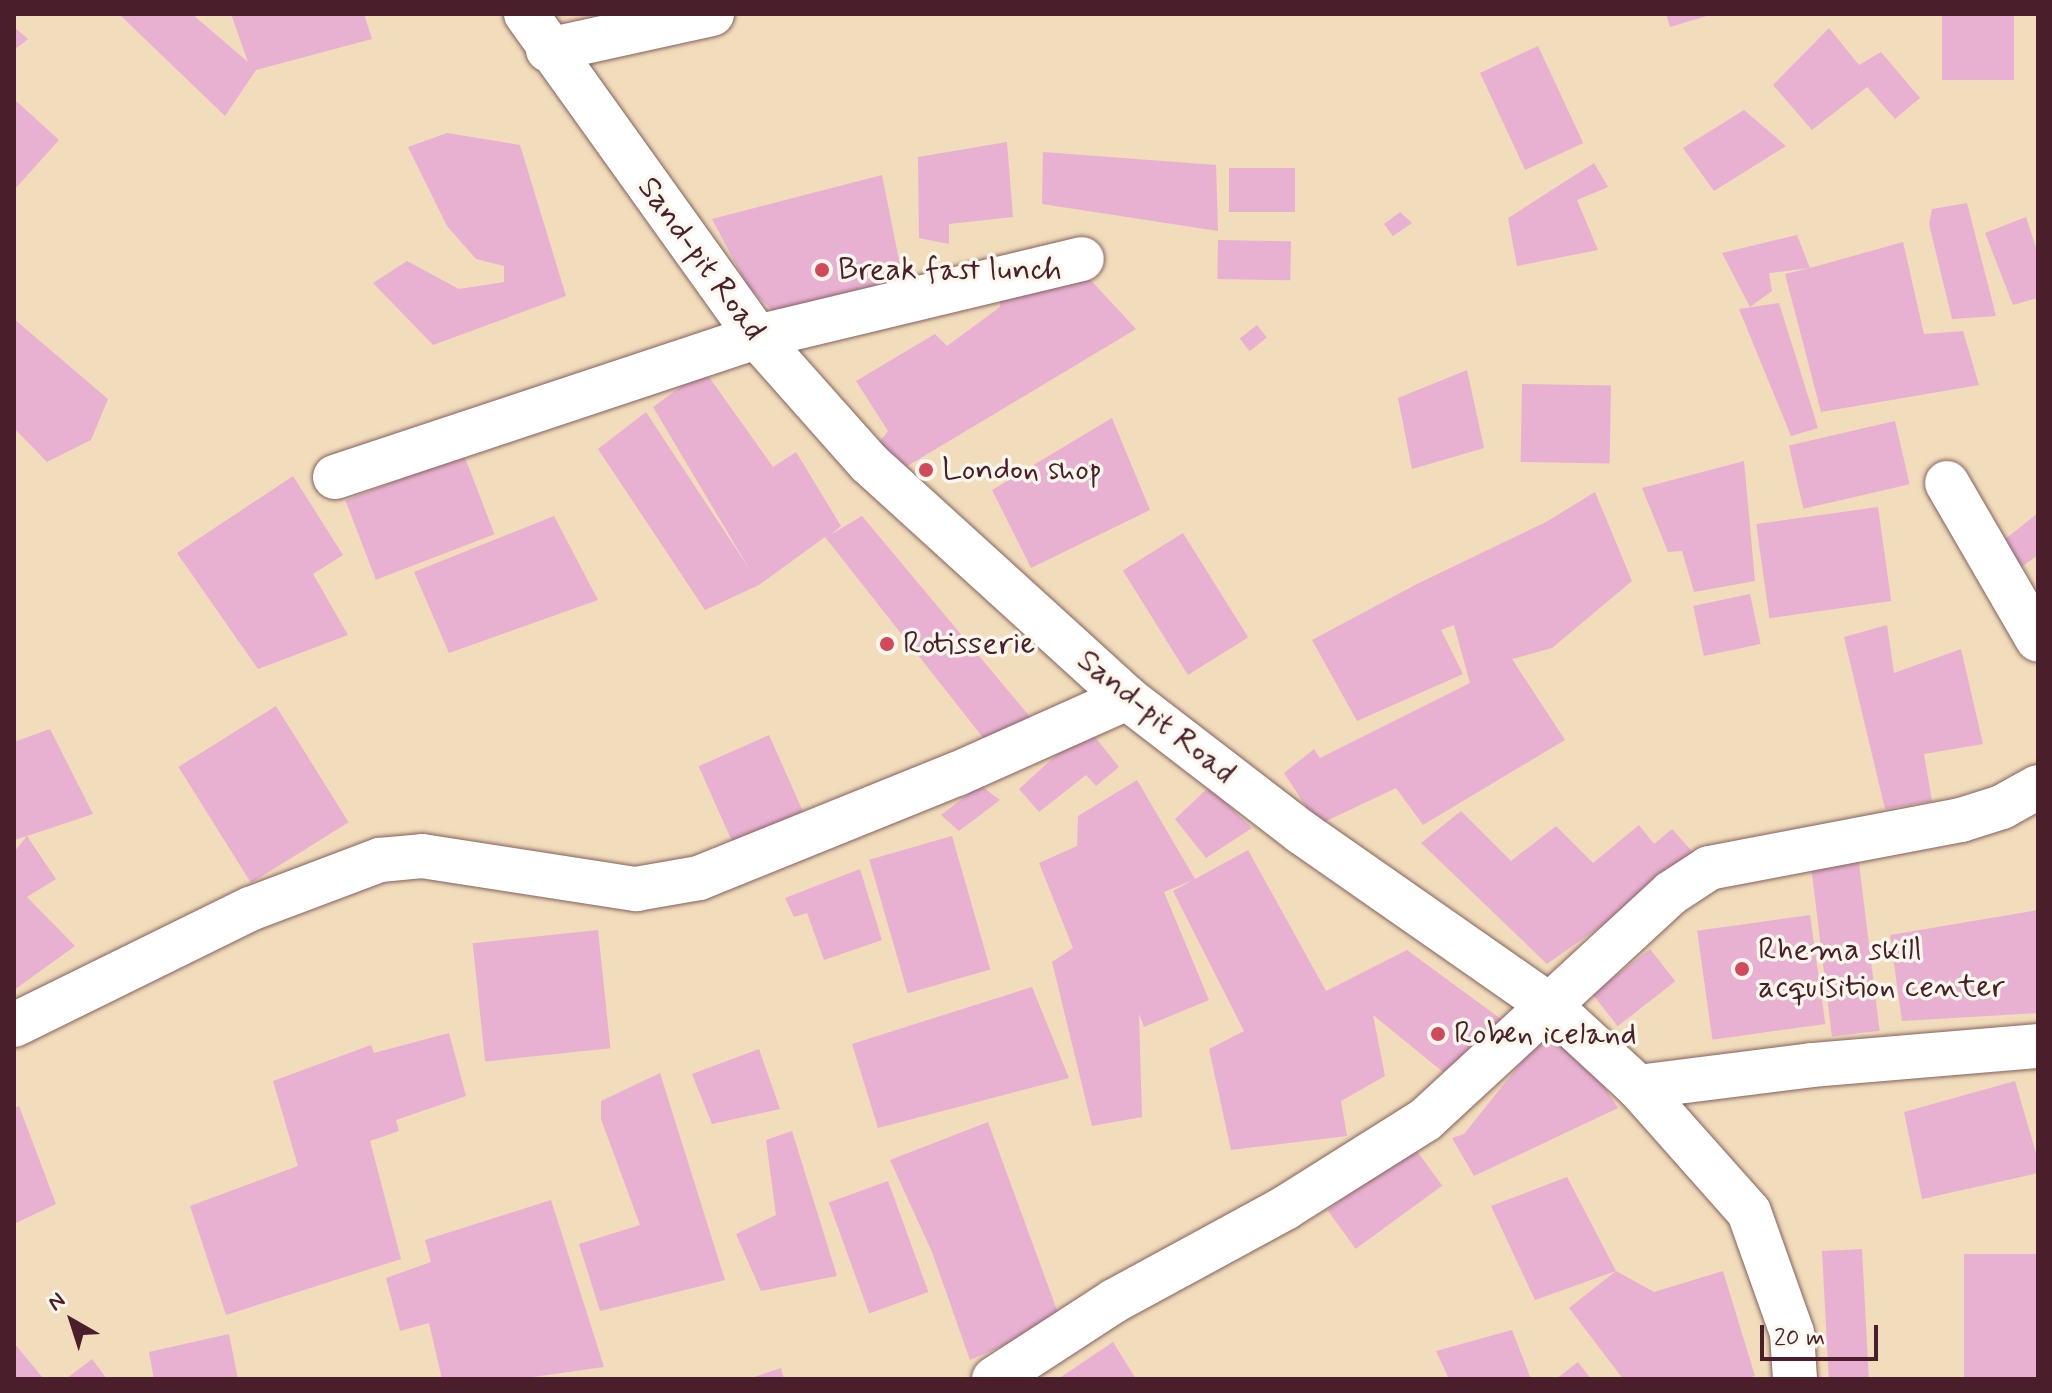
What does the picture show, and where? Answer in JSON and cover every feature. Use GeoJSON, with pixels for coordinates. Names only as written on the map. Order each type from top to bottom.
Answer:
{"type":"FeatureCollection","features":[{"type":"Feature","properties":{"kind":"street"},"geometry":{"type":"LineString","coordinates":[[537,32],[712,14]]}},
{"type":"Feature","properties":{"kind":"street","name":"Sand-pit Road"},"geometry":{"type":"LineString","coordinates":[[537,32],[757,337],[869,463],[1127,698],[1301,832],[1548,1004],[1638,1087],[1749,1212],[1792,1333],[1795,1379]]}},
{"type":"Feature","properties":{"kind":"street"},"geometry":{"type":"LineString","coordinates":[[335,477],[757,337],[1082,259]]}},
{"type":"Feature","properties":{"kind":"street"},"geometry":{"type":"LineString","coordinates":[[1947,483],[2038,640]]}},
{"type":"Feature","properties":{"kind":"street"},"geometry":{"type":"LineString","coordinates":[[14,1025],[250,909],[380,860],[422,856],[636,889],[699,878],[957,774],[1127,698]]}},
{"type":"Feature","properties":{"kind":"street"},"geometry":{"type":"LineString","coordinates":[[994,1379],[1114,1301],[1285,1208],[1425,1120],[1671,893],[1709,868],[1961,820],[2002,807],[2038,787]]}},
{"type":"Feature","properties":{"kind":"street"},"geometry":{"type":"LineString","coordinates":[[1638,1087],[1812,1065],[2038,1046]]}},
{"type":"Feature","properties":{"kind":"building"},"geometry":{"type":"Polygon","coordinates":[[[119,14],[192,14],[248,62],[231,14],[364,14],[372,39],[256,70],[225,116],[119,14]]]}},
{"type":"Feature","properties":{"kind":"building"},"geometry":{"type":"Polygon","coordinates":[[[1666,14],[1710,14],[1710,15],[1670,27],[1666,14]]]}},
{"type":"Feature","properties":{"kind":"building"},"geometry":{"type":"Polygon","coordinates":[[[1942,14],[2014,14],[2014,80],[1942,80],[1942,14]]]}},
{"type":"Feature","properties":{"kind":"building"},"geometry":{"type":"Polygon","coordinates":[[[14,27],[28,39],[14,50],[14,27]]]}},
{"type":"Feature","properties":{"kind":"building"},"geometry":{"type":"Polygon","coordinates":[[[1829,28],[1859,65],[1881,52],[1920,98],[1895,119],[1867,87],[1812,130],[1773,85],[1829,28]]]}},
{"type":"Feature","properties":{"kind":"building"},"geometry":{"type":"Polygon","coordinates":[[[1538,46],[1583,143],[1525,170],[1480,73],[1538,46]]]}},
{"type":"Feature","properties":{"kind":"building"},"geometry":{"type":"Polygon","coordinates":[[[14,99],[59,140],[14,190],[14,99]]]}},
{"type":"Feature","properties":{"kind":"building"},"geometry":{"type":"Polygon","coordinates":[[[1744,110],[1786,146],[1714,191],[1683,148],[1744,110]]]}},
{"type":"Feature","properties":{"kind":"building"},"geometry":{"type":"Polygon","coordinates":[[[447,133],[520,145],[566,296],[433,345],[373,283],[407,261],[459,289],[504,282],[504,266],[476,259],[447,226],[408,147],[447,133]]]}},
{"type":"Feature","properties":{"kind":"building"},"geometry":{"type":"Polygon","coordinates":[[[1007,142],[1013,217],[949,224],[949,244],[919,238],[918,157],[1007,142]]]}},
{"type":"Feature","properties":{"kind":"building"},"geometry":{"type":"Polygon","coordinates":[[[1043,152],[1216,165],[1218,231],[1042,204],[1043,152]]]}},
{"type":"Feature","properties":{"kind":"building"},"geometry":{"type":"Polygon","coordinates":[[[1594,163],[1608,187],[1577,200],[1598,250],[1517,266],[1508,218],[1594,163]]]}},
{"type":"Feature","properties":{"kind":"building"},"geometry":{"type":"Polygon","coordinates":[[[1229,168],[1295,168],[1295,212],[1229,212],[1229,168]]]}},
{"type":"Feature","properties":{"kind":"building"},"geometry":{"type":"Polygon","coordinates":[[[882,175],[904,285],[781,319],[748,287],[712,219],[882,175]]]}},
{"type":"Feature","properties":{"kind":"building"},"geometry":{"type":"Polygon","coordinates":[[[1967,203],[1996,316],[1952,319],[1929,224],[1932,209],[1967,203]]]}},
{"type":"Feature","properties":{"kind":"building"},"geometry":{"type":"Polygon","coordinates":[[[1400,212],[1412,223],[1393,236],[1384,224],[1400,212]]]}},
{"type":"Feature","properties":{"kind":"building"},"geometry":{"type":"Polygon","coordinates":[[[2026,217],[2038,254],[2038,298],[2013,305],[1985,233],[2026,217]]]}},
{"type":"Feature","properties":{"kind":"building"},"geometry":{"type":"Polygon","coordinates":[[[1797,235],[1810,268],[1769,273],[1772,291],[1750,307],[1722,253],[1797,235]]]}},
{"type":"Feature","properties":{"kind":"building"},"geometry":{"type":"Polygon","coordinates":[[[1218,240],[1291,241],[1290,280],[1217,279],[1218,240]]]}},
{"type":"Feature","properties":{"kind":"building"},"geometry":{"type":"Polygon","coordinates":[[[1903,242],[1924,334],[1963,331],[1979,385],[1821,412],[1785,274],[1903,242]]]}},
{"type":"Feature","properties":{"kind":"building"},"geometry":{"type":"Polygon","coordinates":[[[1085,274],[1136,329],[899,471],[875,448],[888,431],[856,381],[935,334],[947,346],[1000,307],[1000,288],[1085,274]]]}},
{"type":"Feature","properties":{"kind":"building"},"geometry":{"type":"Polygon","coordinates":[[[1779,303],[1818,428],[1791,436],[1739,309],[1779,303]]]}},
{"type":"Feature","properties":{"kind":"building"},"geometry":{"type":"Polygon","coordinates":[[[14,319],[108,399],[91,440],[47,462],[14,428],[14,319]]]}},
{"type":"Feature","properties":{"kind":"building"},"geometry":{"type":"Polygon","coordinates":[[[1257,325],[1267,338],[1250,351],[1240,339],[1257,325]]]}},
{"type":"Feature","properties":{"kind":"building"},"geometry":{"type":"Polygon","coordinates":[[[704,370],[773,467],[796,452],[841,526],[830,535],[862,516],[1036,724],[988,744],[825,537],[759,585],[705,610],[598,449],[646,412],[750,570],[653,407],[704,370]]]}},
{"type":"Feature","properties":{"kind":"building"},"geometry":{"type":"Polygon","coordinates":[[[1467,370],[1484,448],[1412,469],[1398,398],[1467,370]]]}},
{"type":"Feature","properties":{"kind":"building"},"geometry":{"type":"Polygon","coordinates":[[[1522,384],[1611,386],[1610,464],[1521,462],[1522,384]]]}},
{"type":"Feature","properties":{"kind":"building"},"geometry":{"type":"Polygon","coordinates":[[[1112,418],[1150,510],[1031,568],[992,490],[1112,418]]]}},
{"type":"Feature","properties":{"kind":"building"},"geometry":{"type":"Polygon","coordinates":[[[1895,421],[1910,484],[1803,509],[1789,446],[1895,421]]]}},
{"type":"Feature","properties":{"kind":"building"},"geometry":{"type":"Polygon","coordinates":[[[464,455],[494,534],[376,580],[345,501],[464,455]]]}},
{"type":"Feature","properties":{"kind":"building"},"geometry":{"type":"Polygon","coordinates":[[[1744,461],[1755,581],[1694,592],[1682,551],[1668,552],[1642,488],[1744,461]]]}},
{"type":"Feature","properties":{"kind":"building"},"geometry":{"type":"Polygon","coordinates":[[[293,476],[343,555],[313,574],[348,635],[258,669],[177,553],[293,476]]]}},
{"type":"Feature","properties":{"kind":"building"},"geometry":{"type":"Polygon","coordinates":[[[1595,492],[1632,581],[1552,648],[1512,659],[1565,740],[1423,825],[1396,788],[1318,825],[1284,773],[1314,749],[1320,758],[1470,683],[1454,625],[1441,630],[1463,674],[1357,721],[1312,640],[1417,584],[1546,522],[1595,492]]]}},
{"type":"Feature","properties":{"kind":"building"},"geometry":{"type":"Polygon","coordinates":[[[1878,507],[1891,601],[1769,618],[1756,524],[1878,507]]]}},
{"type":"Feature","properties":{"kind":"building"},"geometry":{"type":"Polygon","coordinates":[[[2038,513],[2038,555],[2020,568],[1999,544],[2038,513]]]}},
{"type":"Feature","properties":{"kind":"building"},"geometry":{"type":"Polygon","coordinates":[[[554,516],[598,600],[449,653],[414,572],[554,516]]]}},
{"type":"Feature","properties":{"kind":"building"},"geometry":{"type":"Polygon","coordinates":[[[1183,533],[1248,637],[1188,675],[1123,571],[1183,533]]]}},
{"type":"Feature","properties":{"kind":"building"},"geometry":{"type":"Polygon","coordinates":[[[1750,594],[1761,644],[1704,656],[1693,606],[1750,594]]]}},
{"type":"Feature","properties":{"kind":"building"},"geometry":{"type":"Polygon","coordinates":[[[1887,625],[1894,673],[1961,649],[1983,744],[1924,754],[1932,801],[1885,809],[1844,637],[1887,625]]]}},
{"type":"Feature","properties":{"kind":"building"},"geometry":{"type":"Polygon","coordinates":[[[276,706],[349,822],[251,883],[178,767],[276,706]]]}},
{"type":"Feature","properties":{"kind":"building"},"geometry":{"type":"Polygon","coordinates":[[[1087,727],[1119,767],[1096,786],[1086,775],[1039,812],[1019,789],[1087,727]]]}},
{"type":"Feature","properties":{"kind":"building"},"geometry":{"type":"Polygon","coordinates":[[[50,729],[93,814],[14,840],[14,742],[50,729]]]}},
{"type":"Feature","properties":{"kind":"building"},"geometry":{"type":"Polygon","coordinates":[[[769,735],[806,818],[736,849],[699,766],[769,735]]]}},
{"type":"Feature","properties":{"kind":"building"},"geometry":{"type":"Polygon","coordinates":[[[1137,780],[1195,879],[1248,850],[1326,991],[1407,950],[1505,1022],[1443,1072],[1373,1015],[1385,1076],[1341,1101],[1347,1136],[1231,1150],[1209,1049],[1244,1031],[1173,891],[1193,880],[1164,892],[1209,1000],[1144,1027],[1139,1014],[1142,1117],[1092,1126],[1052,962],[1073,948],[1039,863],[1077,846],[1078,816],[1137,780]]]}},
{"type":"Feature","properties":{"kind":"building"},"geometry":{"type":"Polygon","coordinates":[[[980,785],[1000,800],[959,831],[941,815],[980,785]]]}},
{"type":"Feature","properties":{"kind":"building"},"geometry":{"type":"Polygon","coordinates":[[[1209,787],[1252,828],[1206,858],[1175,819],[1209,787]]]}},
{"type":"Feature","properties":{"kind":"building"},"geometry":{"type":"Polygon","coordinates":[[[1461,811],[1511,861],[1556,826],[1593,863],[1639,825],[1654,844],[1672,829],[1698,858],[1547,964],[1421,843],[1461,811]]]}},
{"type":"Feature","properties":{"kind":"building"},"geometry":{"type":"Polygon","coordinates":[[[27,836],[56,879],[27,897],[75,946],[14,990],[14,852],[27,836]]]}},
{"type":"Feature","properties":{"kind":"building"},"geometry":{"type":"Polygon","coordinates":[[[952,836],[990,970],[908,993],[869,860],[952,836]]]}},
{"type":"Feature","properties":{"kind":"building"},"geometry":{"type":"Polygon","coordinates":[[[1858,855],[1880,1031],[1832,1037],[1810,861],[1858,855]]]}},
{"type":"Feature","properties":{"kind":"building"},"geometry":{"type":"Polygon","coordinates":[[[860,869],[882,940],[824,960],[807,913],[794,917],[785,898],[860,869]]]}},
{"type":"Feature","properties":{"kind":"building"},"geometry":{"type":"Polygon","coordinates":[[[2038,910],[2038,1013],[1902,1021],[1890,935],[2038,910]]]}},
{"type":"Feature","properties":{"kind":"building"},"geometry":{"type":"Polygon","coordinates":[[[1810,915],[1825,1024],[1712,1040],[1697,931],[1810,915]]]}},
{"type":"Feature","properties":{"kind":"building"},"geometry":{"type":"Polygon","coordinates":[[[598,930],[610,1048],[485,1062],[473,943],[598,930]]]}},
{"type":"Feature","properties":{"kind":"building"},"geometry":{"type":"Polygon","coordinates":[[[1650,949],[1675,981],[1618,1026],[1592,994],[1650,949]]]}},
{"type":"Feature","properties":{"kind":"building"},"geometry":{"type":"Polygon","coordinates":[[[1032,987],[1069,1078],[878,1128],[852,1044],[1032,987]]]}},
{"type":"Feature","properties":{"kind":"building"},"geometry":{"type":"Polygon","coordinates":[[[1548,1029],[1579,1048],[1618,1108],[1474,1176],[1452,1138],[1464,1134],[1548,1029]]]}},
{"type":"Feature","properties":{"kind":"building"},"geometry":{"type":"Polygon","coordinates":[[[449,1033],[466,1096],[396,1120],[399,1131],[370,1141],[401,1259],[226,1315],[190,1206],[298,1166],[273,1081],[371,1045],[374,1053],[449,1033]]]}},
{"type":"Feature","properties":{"kind":"building"},"geometry":{"type":"Polygon","coordinates":[[[759,1049],[780,1109],[712,1124],[692,1074],[759,1049]]]}},
{"type":"Feature","properties":{"kind":"building"},"geometry":{"type":"Polygon","coordinates":[[[660,1073],[725,1280],[600,1311],[579,1244],[640,1225],[601,1119],[601,1101],[660,1073]]]}},
{"type":"Feature","properties":{"kind":"building"},"geometry":{"type":"Polygon","coordinates":[[[2015,1081],[2038,1160],[2038,1173],[1922,1199],[1904,1112],[2015,1081]]]}},
{"type":"Feature","properties":{"kind":"building"},"geometry":{"type":"Polygon","coordinates":[[[19,1106],[56,1204],[14,1224],[14,1108],[19,1106]]]}},
{"type":"Feature","properties":{"kind":"building"},"geometry":{"type":"Polygon","coordinates":[[[988,1122],[1061,1321],[970,1360],[932,1252],[890,1160],[988,1122]]]}},
{"type":"Feature","properties":{"kind":"building"},"geometry":{"type":"Polygon","coordinates":[[[792,1131],[837,1276],[761,1291],[736,1234],[776,1215],[766,1140],[792,1131]]]}},
{"type":"Feature","properties":{"kind":"building"},"geometry":{"type":"Polygon","coordinates":[[[1414,1147],[1442,1186],[1356,1249],[1327,1210],[1414,1147]]]}},
{"type":"Feature","properties":{"kind":"building"},"geometry":{"type":"Polygon","coordinates":[[[1567,1177],[1616,1271],[1535,1300],[1491,1206],[1567,1177]]]}},
{"type":"Feature","properties":{"kind":"building"},"geometry":{"type":"Polygon","coordinates":[[[888,1181],[928,1292],[869,1313],[829,1203],[888,1181]]]}},
{"type":"Feature","properties":{"kind":"building"},"geometry":{"type":"Polygon","coordinates":[[[551,1200],[604,1367],[519,1379],[442,1379],[429,1323],[400,1331],[386,1278],[431,1262],[425,1240],[551,1200]]]}},
{"type":"Feature","properties":{"kind":"building"},"geometry":{"type":"Polygon","coordinates":[[[1862,1249],[1869,1379],[1829,1379],[1822,1251],[1862,1249]]]}},
{"type":"Feature","properties":{"kind":"building"},"geometry":{"type":"Polygon","coordinates":[[[1964,1254],[2038,1254],[2038,1379],[1964,1379],[1964,1254]]]}},
{"type":"Feature","properties":{"kind":"building"},"geometry":{"type":"Polygon","coordinates":[[[1616,1271],[1654,1292],[1723,1271],[1755,1376],[1743,1379],[1623,1379],[1569,1308],[1616,1271]]]}},
{"type":"Feature","properties":{"kind":"building"},"geometry":{"type":"Polygon","coordinates":[[[1512,1330],[1531,1379],[1449,1379],[1436,1351],[1512,1330]]]}},
{"type":"Feature","properties":{"kind":"building"},"geometry":{"type":"Polygon","coordinates":[[[229,1334],[238,1379],[154,1379],[149,1352],[229,1334]]]}},
{"type":"Feature","properties":{"kind":"building"},"geometry":{"type":"Polygon","coordinates":[[[1113,1342],[1136,1379],[1058,1379],[1113,1342]]]}},
{"type":"Feature","properties":{"kind":"building"},"geometry":{"type":"Polygon","coordinates":[[[14,1343],[42,1377],[14,1379],[14,1343]]]}},
{"type":"Feature","properties":{"kind":"building"},"geometry":{"type":"Polygon","coordinates":[[[92,1359],[107,1379],[66,1379],[92,1359]]]}},
{"type":"Feature","properties":{"kind":"building"},"geometry":{"type":"Polygon","coordinates":[[[1578,1362],[1591,1379],[1556,1379],[1578,1362]]]}},
{"type":"Feature","properties":{"kind":"building"},"geometry":{"type":"Polygon","coordinates":[[[781,1368],[784,1379],[751,1379],[751,1378],[781,1368]]]}},
{"type":"Feature","properties":{"kind":"place","name":"Break fast lunch"},"geometry":{"type":"Point","coordinates":[822,270]}},
{"type":"Feature","properties":{"kind":"place","name":"London shop"},"geometry":{"type":"Point","coordinates":[926,470]}},
{"type":"Feature","properties":{"kind":"place","name":"Rotisserie"},"geometry":{"type":"Point","coordinates":[887,644]}},
{"type":"Feature","properties":{"kind":"place","name":"Rhema skill acquisition center"},"geometry":{"type":"Point","coordinates":[1742,969]}},
{"type":"Feature","properties":{"kind":"place","name":"Roben iceland"},"geometry":{"type":"Point","coordinates":[1438,1034]}}]}
